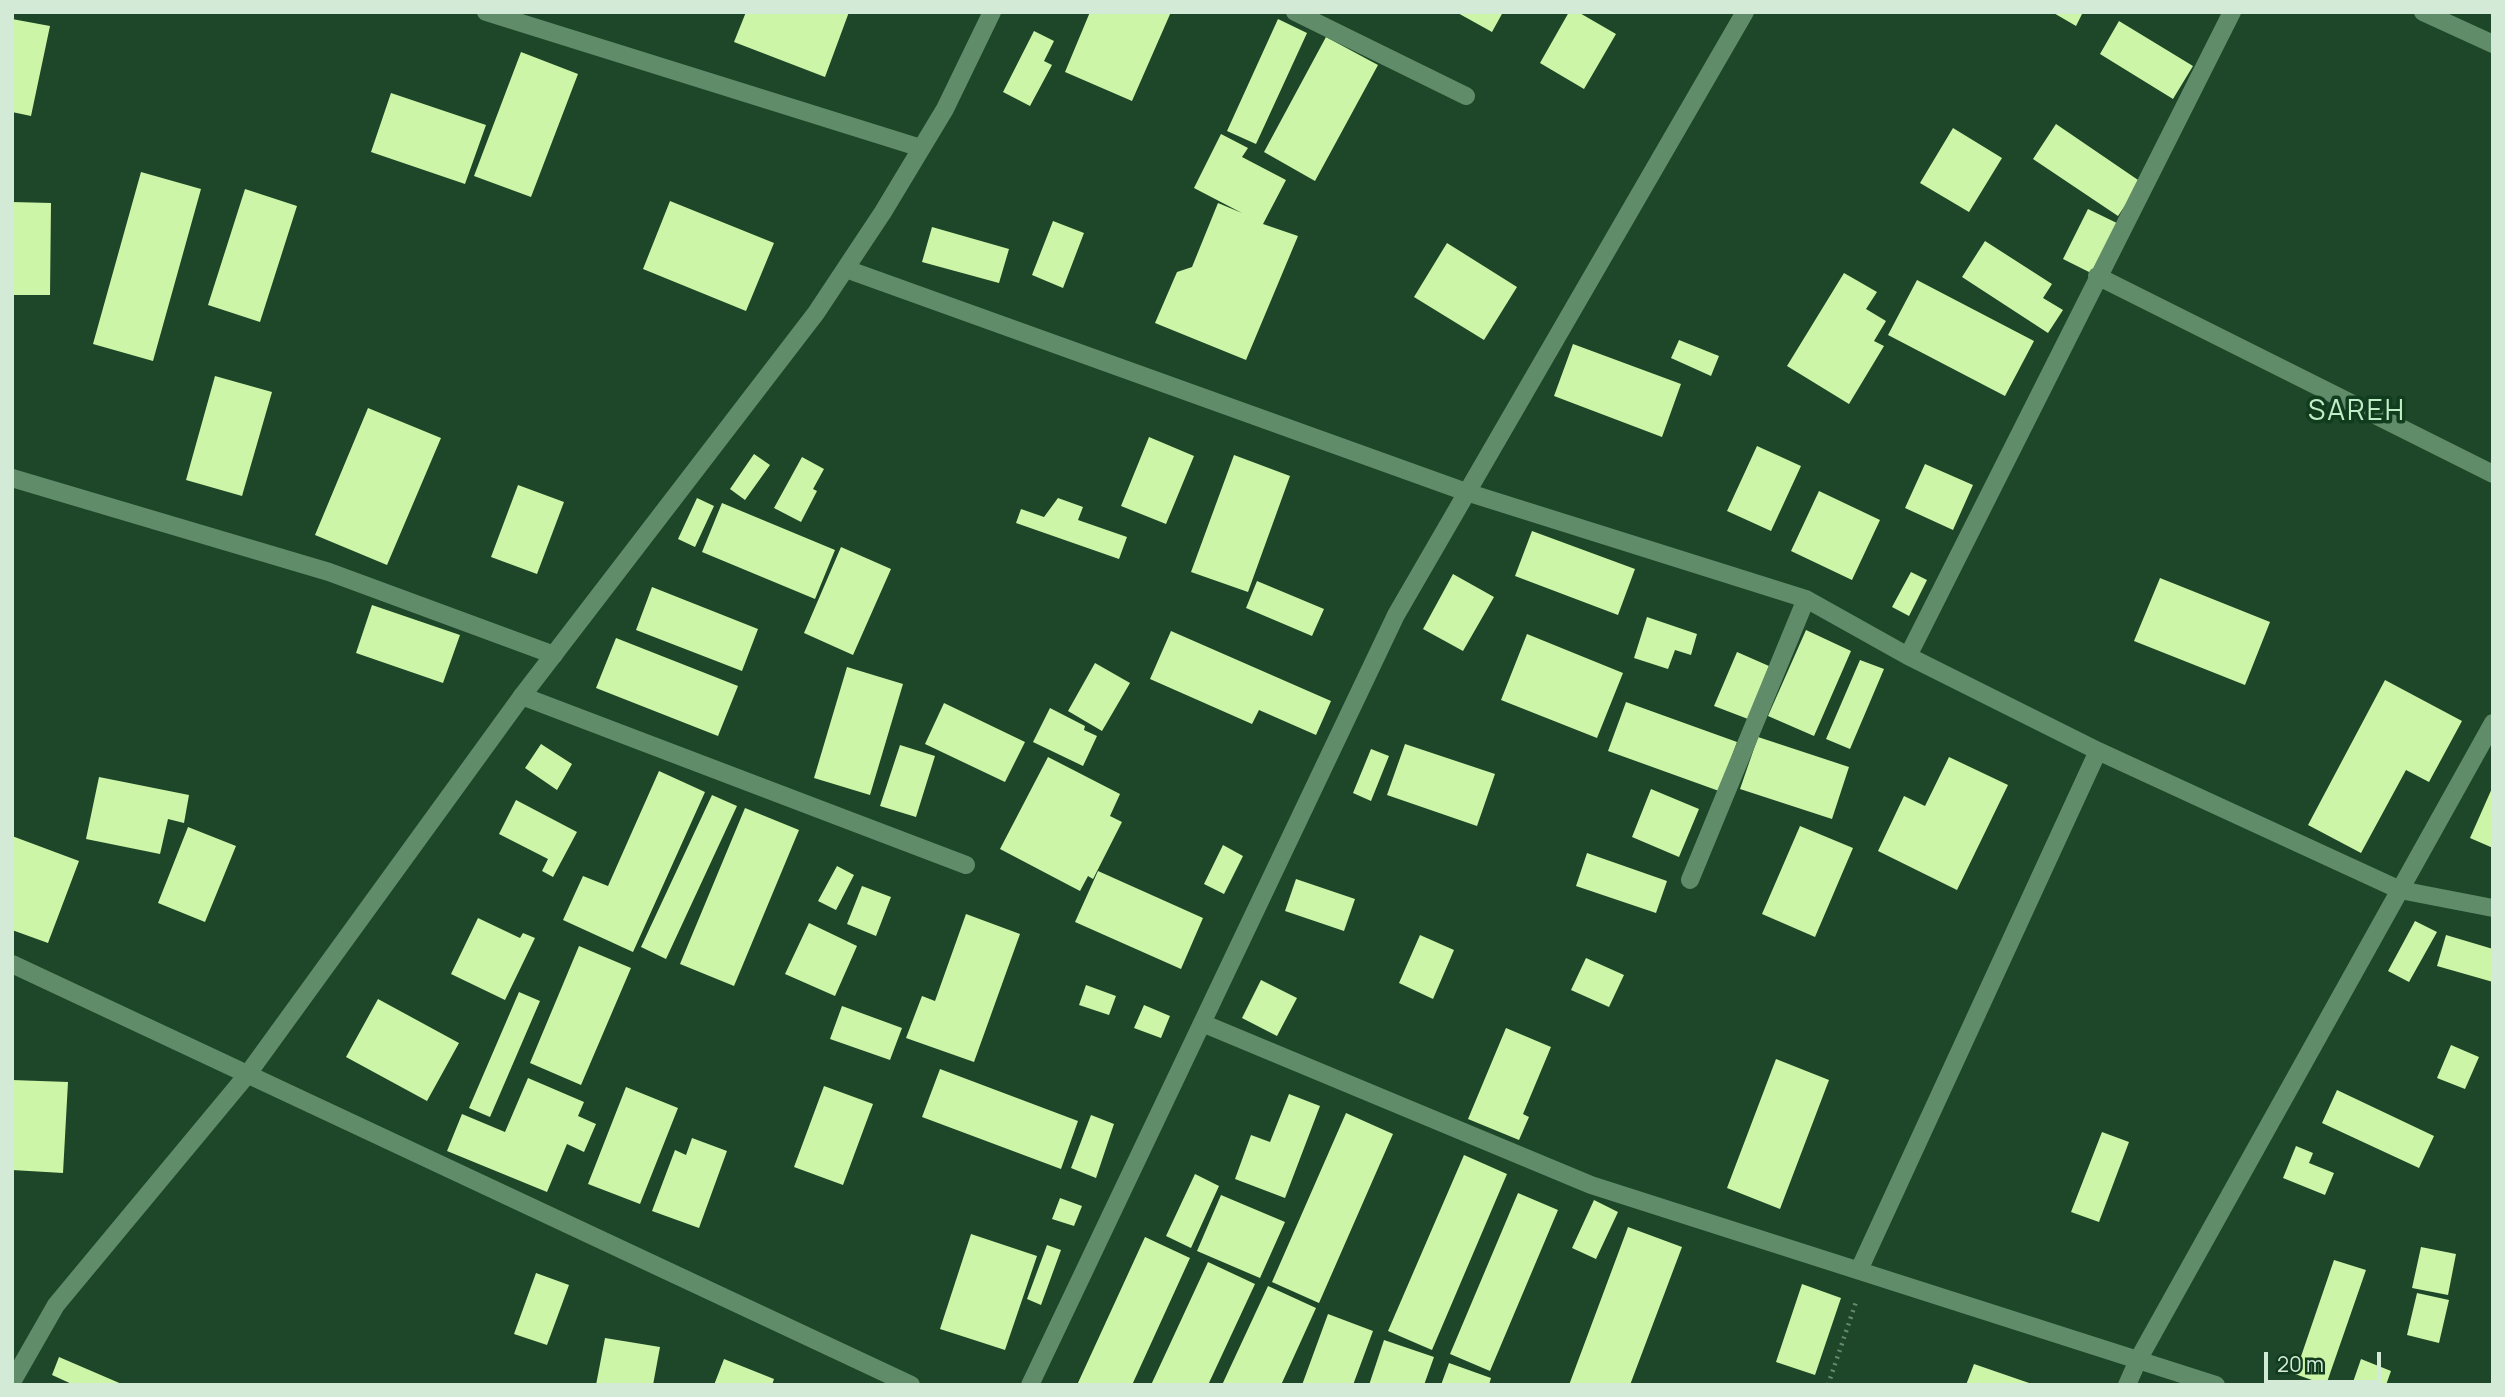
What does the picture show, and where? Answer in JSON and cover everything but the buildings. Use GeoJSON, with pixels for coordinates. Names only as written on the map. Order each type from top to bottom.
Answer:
{"type":"FeatureCollection","features":[{"type":"Feature","properties":{"kind":"street"},"geometry":{"type":"LineString","coordinates":[[486,12],[921,148]]}},
{"type":"Feature","properties":{"kind":"street"},"geometry":{"type":"LineString","coordinates":[[12,1382],[56,1305],[247,1074],[522,696],[808,324],[846,269],[945,109],[992,12]]}},
{"type":"Feature","properties":{"kind":"street"},"geometry":{"type":"LineString","coordinates":[[1295,12],[1466,96]]}},
{"type":"Feature","properties":{"kind":"street"},"geometry":{"type":"LineString","coordinates":[[1030,1385],[1396,615],[1745,12]]}},
{"type":"Feature","properties":{"kind":"street"},"geometry":{"type":"LineString","coordinates":[[1908,656],[2232,12]]}},
{"type":"Feature","properties":{"kind":"street"},"geometry":{"type":"LineString","coordinates":[[2423,12],[2493,44]]}},
{"type":"Feature","properties":{"kind":"street"},"geometry":{"type":"LineString","coordinates":[[846,269],[1466,492],[1806,599],[1908,656],[2098,751],[2400,890],[2493,908]]}},
{"type":"Feature","properties":{"kind":"street"},"geometry":{"type":"LineString","coordinates":[[2097,276],[2493,474]]}},
{"type":"Feature","properties":{"kind":"street"},"geometry":{"type":"LineString","coordinates":[[12,478],[329,572],[554,655]]}},
{"type":"Feature","properties":{"kind":"street"},"geometry":{"type":"LineString","coordinates":[[1690,880],[1806,599]]}},
{"type":"Feature","properties":{"kind":"street"},"geometry":{"type":"LineString","coordinates":[[522,696],[966,865]]}},
{"type":"Feature","properties":{"kind":"street"},"geometry":{"type":"LineString","coordinates":[[2127,1385],[2138,1360],[2493,723]]}},
{"type":"Feature","properties":{"kind":"street"},"geometry":{"type":"LineString","coordinates":[[1859,1270],[2098,751]]}},
{"type":"Feature","properties":{"kind":"street"},"geometry":{"type":"LineString","coordinates":[[12,964],[911,1385]]}},
{"type":"Feature","properties":{"kind":"street"},"geometry":{"type":"LineString","coordinates":[[1202,1023],[1591,1185],[2216,1385]]}},
{"type":"Feature","properties":{"kind":"path"},"geometry":{"type":"LineString","coordinates":[[1828,1385],[1856,1304],[1859,1270]]}},
{"type":"Feature","properties":{"kind":"district","name":"SAREH"},"geometry":{"type":"Point","coordinates":[2357,412]}}]}
